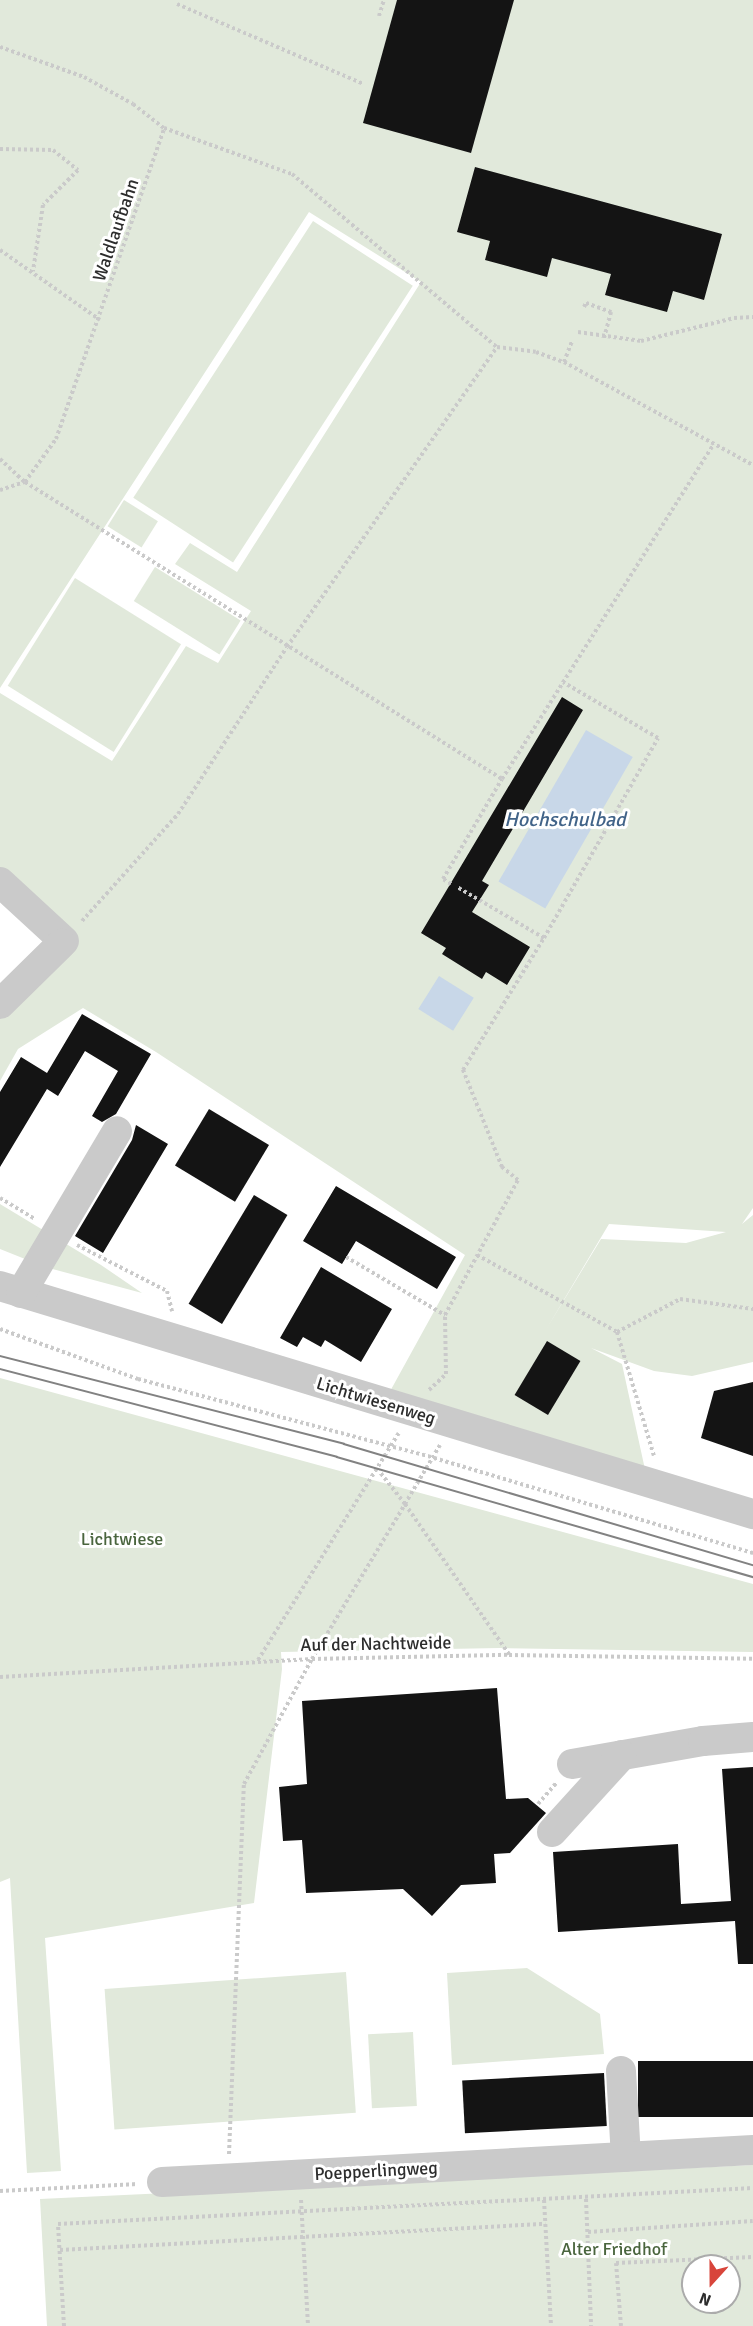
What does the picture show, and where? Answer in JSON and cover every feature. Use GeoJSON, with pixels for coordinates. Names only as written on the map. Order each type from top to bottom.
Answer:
{"type":"FeatureCollection","features":[{"type":"Feature","properties":{"kind":"street"},"geometry":{"type":"LineString","coordinates":[[0,882],[62,943],[0,1004]]}},
{"type":"Feature","properties":{"kind":"street"},"geometry":{"type":"LineString","coordinates":[[11,1289],[56,1233],[117,1131]]}},
{"type":"Feature","properties":{"kind":"street","name":"Lichtwiesenweg"},"geometry":{"type":"LineString","coordinates":[[11,1289],[753,1514]]}},
{"type":"Feature","properties":{"kind":"street"},"geometry":{"type":"LineString","coordinates":[[563,1775],[622,1755],[703,1741],[753,1737]]}},
{"type":"Feature","properties":{"kind":"street"},"geometry":{"type":"LineString","coordinates":[[552,1832],[622,1755]]}},
{"type":"Feature","properties":{"kind":"street"},"geometry":{"type":"LineString","coordinates":[[621,2071],[626,2148]]}},
{"type":"Feature","properties":{"kind":"street","name":"Poepperlingweg"},"geometry":{"type":"LineString","coordinates":[[162,2182],[299,2175],[626,2148],[753,2150]]}},
{"type":"Feature","properties":{"kind":"path"},"geometry":{"type":"LineString","coordinates":[[379,16],[384,0]]}},
{"type":"Feature","properties":{"kind":"path"},"geometry":{"type":"LineString","coordinates":[[177,4],[364,84]]}},
{"type":"Feature","properties":{"kind":"path"},"geometry":{"type":"LineString","coordinates":[[0,47],[84,77],[133,104],[164,128],[292,174],[497,347],[536,352],[564,362],[753,465]]}},
{"type":"Feature","properties":{"kind":"path","name":"Waldlaufbahn"},"geometry":{"type":"LineString","coordinates":[[25,482],[56,439],[100,320],[164,128]]}},
{"type":"Feature","properties":{"kind":"path"},"geometry":{"type":"LineString","coordinates":[[0,149],[53,150],[78,170],[43,205],[33,271]]}},
{"type":"Feature","properties":{"kind":"path"},"geometry":{"type":"LineString","coordinates":[[0,250],[100,320]]}},
{"type":"Feature","properties":{"kind":"path"},"geometry":{"type":"LineString","coordinates":[[584,307],[586,303],[611,312],[604,338]]}},
{"type":"Feature","properties":{"kind":"path"},"geometry":{"type":"LineString","coordinates":[[578,332],[604,338],[641,341],[734,318],[753,317]]}},
{"type":"Feature","properties":{"kind":"path"},"geometry":{"type":"LineString","coordinates":[[564,362],[572,341]]}},
{"type":"Feature","properties":{"kind":"path"},"geometry":{"type":"LineString","coordinates":[[62,943],[178,814],[287,647],[497,347]]}},
{"type":"Feature","properties":{"kind":"path"},"geometry":{"type":"LineString","coordinates":[[451,884],[443,879],[502,779],[714,444]]}},
{"type":"Feature","properties":{"kind":"path"},"geometry":{"type":"LineString","coordinates":[[0,459],[25,482],[502,779]]}},
{"type":"Feature","properties":{"kind":"path"},"geometry":{"type":"LineString","coordinates":[[0,490],[25,482]]}},
{"type":"Feature","properties":{"kind":"path"},"geometry":{"type":"LineString","coordinates":[[258,1660],[379,1470],[410,1410],[446,1374],[445,1315],[518,1180],[502,1167],[463,1070],[544,938],[658,738],[563,682]]}},
{"type":"Feature","properties":{"kind":"path"},"geometry":{"type":"LineString","coordinates":[[457,887],[544,938]]}},
{"type":"Feature","properties":{"kind":"path"},"geometry":{"type":"LineString","coordinates":[[0,1198],[56,1233],[167,1291],[180,1342]]}},
{"type":"Feature","properties":{"kind":"path"},"geometry":{"type":"LineString","coordinates":[[477,1255],[617,1332],[664,1488]]}},
{"type":"Feature","properties":{"kind":"path"},"geometry":{"type":"LineString","coordinates":[[346,1257],[445,1315]]}},
{"type":"Feature","properties":{"kind":"path"},"geometry":{"type":"LineString","coordinates":[[617,1332],[680,1299],[753,1309]]}},
{"type":"Feature","properties":{"kind":"path"},"geometry":{"type":"LineString","coordinates":[[0,1329],[138,1379],[393,1446],[753,1553]]}},
{"type":"Feature","properties":{"kind":"path"},"geometry":{"type":"LineString","coordinates":[[228,2179],[244,1784],[312,1659],[434,1458],[451,1423]]}},
{"type":"Feature","properties":{"kind":"path"},"geometry":{"type":"LineString","coordinates":[[379,1470],[509,1655]]}},
{"type":"Feature","properties":{"kind":"path","name":"Auf der Nachtweide"},"geometry":{"type":"LineString","coordinates":[[0,1677],[258,1660],[509,1655],[753,1659]]}},
{"type":"Feature","properties":{"kind":"path"},"geometry":{"type":"LineString","coordinates":[[538,1804],[563,1775]]}},
{"type":"Feature","properties":{"kind":"path"},"geometry":{"type":"LineString","coordinates":[[299,2175],[308,2326]]}},
{"type":"Feature","properties":{"kind":"path"},"geometry":{"type":"LineString","coordinates":[[0,2191],[162,2182]]}},
{"type":"Feature","properties":{"kind":"path"},"geometry":{"type":"LineString","coordinates":[[64,2326],[58,2224],[586,2199],[753,2188]]}},
{"type":"Feature","properties":{"kind":"path"},"geometry":{"type":"LineString","coordinates":[[586,2199],[591,2326]]}},
{"type":"Feature","properties":{"kind":"path"},"geometry":{"type":"LineString","coordinates":[[543,2200],[551,2326]]}},
{"type":"Feature","properties":{"kind":"path"},"geometry":{"type":"LineString","coordinates":[[588,2232],[753,2221]]}},
{"type":"Feature","properties":{"kind":"path"},"geometry":{"type":"LineString","coordinates":[[60,2250],[545,2224]]}},
{"type":"Feature","properties":{"kind":"path"},"geometry":{"type":"LineString","coordinates":[[621,2326],[616,2263],[753,2257]]}},
{"type":"Feature","properties":{"kind":"green space"},"geometry":{"type":"Polygon","coordinates":[[[0,0],[753,0],[753,1208],[742,1224],[753,1215],[753,1362],[692,1376],[654,1371],[591,1348],[622,1364],[646,1474],[388,1395],[465,1255],[156,1052],[83,1008],[18,1049],[0,1081],[0,1008],[68,941],[0,877],[0,693],[112,761],[186,646],[218,663],[251,611],[175,564],[190,543],[237,572],[421,282],[309,212],[0,688],[0,0]],[[609,1224],[547,1328],[601,1239],[686,1243],[726,1232],[609,1224]]]}},
{"type":"Feature","properties":{"kind":"green space"},"geometry":{"type":"Polygon","coordinates":[[[313,221],[413,286],[233,563],[133,498],[313,221]]]}},
{"type":"Feature","properties":{"kind":"green space"},"geometry":{"type":"Polygon","coordinates":[[[124,500],[158,521],[141,547],[108,526],[124,500]]]}},
{"type":"Feature","properties":{"kind":"green space"},"geometry":{"type":"Polygon","coordinates":[[[155,567],[241,621],[219,654],[134,601],[155,567]]]}},
{"type":"Feature","properties":{"kind":"green space"},"geometry":{"type":"Polygon","coordinates":[[[75,578],[181,644],[114,752],[8,686],[75,578]]]}},
{"type":"Feature","properties":{"kind":"green space"},"geometry":{"type":"Polygon","coordinates":[[[0,1204],[101,1265],[142,1293],[45,1267],[0,1249],[0,1204]]]}},
{"type":"Feature","properties":{"kind":"green space","name":"Lichtwiese"},"geometry":{"type":"Polygon","coordinates":[[[0,1378],[753,1584],[753,1652],[500,1648],[281,1652],[282,1669],[254,1903],[45,1938],[61,2171],[27,2173],[10,1878],[0,1882],[0,1378]]]}},
{"type":"Feature","properties":{"kind":"green space"},"geometry":{"type":"Polygon","coordinates":[[[527,1968],[600,2014],[604,2054],[452,2065],[447,1973],[527,1968]]]}},
{"type":"Feature","properties":{"kind":"green space"},"geometry":{"type":"Polygon","coordinates":[[[346,1972],[356,2113],[114,2130],[105,1989],[346,1972]]]}},
{"type":"Feature","properties":{"kind":"green space"},"geometry":{"type":"Polygon","coordinates":[[[413,2032],[417,2106],[372,2108],[368,2034],[413,2032]]]}},
{"type":"Feature","properties":{"kind":"green space","name":"Alter Friedhof"},"geometry":{"type":"Polygon","coordinates":[[[753,2165],[753,2326],[47,2326],[40,2199],[753,2165]]]}},
{"type":"Feature","properties":{"kind":"water","name":"Hochschulbad"},"geometry":{"type":"Polygon","coordinates":[[[586,730],[633,757],[545,909],[498,882],[586,730]]]}},
{"type":"Feature","properties":{"kind":"water"},"geometry":{"type":"Polygon","coordinates":[[[439,976],[474,998],[453,1031],[418,1009],[439,976]]]}},
{"type":"Feature","properties":{"kind":"building"},"geometry":{"type":"Polygon","coordinates":[[[397,0],[514,0],[471,153],[363,123],[397,0]]]}},
{"type":"Feature","properties":{"kind":"building"},"geometry":{"type":"Polygon","coordinates":[[[475,167],[722,234],[704,300],[673,291],[667,312],[605,295],[611,274],[552,258],[547,277],[485,260],[490,241],[457,232],[475,167]]]}},
{"type":"Feature","properties":{"kind":"building"},"geometry":{"type":"Polygon","coordinates":[[[562,697],[583,710],[482,881],[489,885],[472,912],[530,947],[507,985],[486,972],[482,979],[442,954],[446,948],[421,933],[562,697]]]}},
{"type":"Feature","properties":{"kind":"building"},"geometry":{"type":"Polygon","coordinates":[[[82,1014],[151,1054],[116,1114],[102,1122],[92,1116],[118,1071],[85,1051],[58,1096],[47,1089],[0,1167],[0,1092],[21,1057],[47,1073],[82,1014]]]}},
{"type":"Feature","properties":{"kind":"building"},"geometry":{"type":"Polygon","coordinates":[[[209,1109],[269,1145],[235,1202],[175,1166],[209,1109]]]}},
{"type":"Feature","properties":{"kind":"building"},"geometry":{"type":"Polygon","coordinates":[[[136,1125],[168,1144],[103,1253],[75,1236],[132,1140],[136,1125]]]}},
{"type":"Feature","properties":{"kind":"building"},"geometry":{"type":"Polygon","coordinates":[[[336,1186],[456,1257],[437,1289],[356,1241],[342,1264],[303,1241],[336,1186]]]}},
{"type":"Feature","properties":{"kind":"building"},"geometry":{"type":"Polygon","coordinates":[[[254,1195],[287,1215],[222,1324],[189,1304],[254,1195]]]}},
{"type":"Feature","properties":{"kind":"building"},"geometry":{"type":"Polygon","coordinates":[[[321,1267],[392,1309],[361,1362],[325,1340],[321,1347],[303,1337],[297,1347],[280,1338],[321,1267]]]}},
{"type":"Feature","properties":{"kind":"building"},"geometry":{"type":"Polygon","coordinates":[[[547,1341],[580,1361],[548,1415],[515,1395],[547,1341]]]}},
{"type":"Feature","properties":{"kind":"building"},"geometry":{"type":"Polygon","coordinates":[[[753,1382],[753,1456],[701,1438],[714,1391],[753,1382]]]}},
{"type":"Feature","properties":{"kind":"building"},"geometry":{"type":"Polygon","coordinates":[[[497,1688],[506,1799],[528,1798],[546,1813],[510,1853],[494,1854],[496,1883],[461,1885],[432,1916],[403,1889],[306,1893],[302,1840],[283,1841],[279,1787],[307,1784],[302,1701],[497,1688]]]}},
{"type":"Feature","properties":{"kind":"building"},"geometry":{"type":"Polygon","coordinates":[[[753,1767],[753,1964],[738,1964],[735,1921],[558,1932],[553,1852],[678,1844],[681,1904],[731,1901],[722,1769],[753,1767]]]}},
{"type":"Feature","properties":{"kind":"building"},"geometry":{"type":"Polygon","coordinates":[[[638,2061],[753,2061],[753,2117],[638,2117],[638,2061]]]}},
{"type":"Feature","properties":{"kind":"building"},"geometry":{"type":"Polygon","coordinates":[[[604,2073],[607,2126],[465,2133],[462,2080],[604,2073]]]}},
{"type":"Feature","properties":{"kind":"tram line"},"geometry":{"type":"LineString","coordinates":[[0,1356],[344,1444],[753,1565]]}},
{"type":"Feature","properties":{"kind":"tram line"},"geometry":{"type":"LineString","coordinates":[[0,1369],[337,1457],[753,1577]]}}]}
